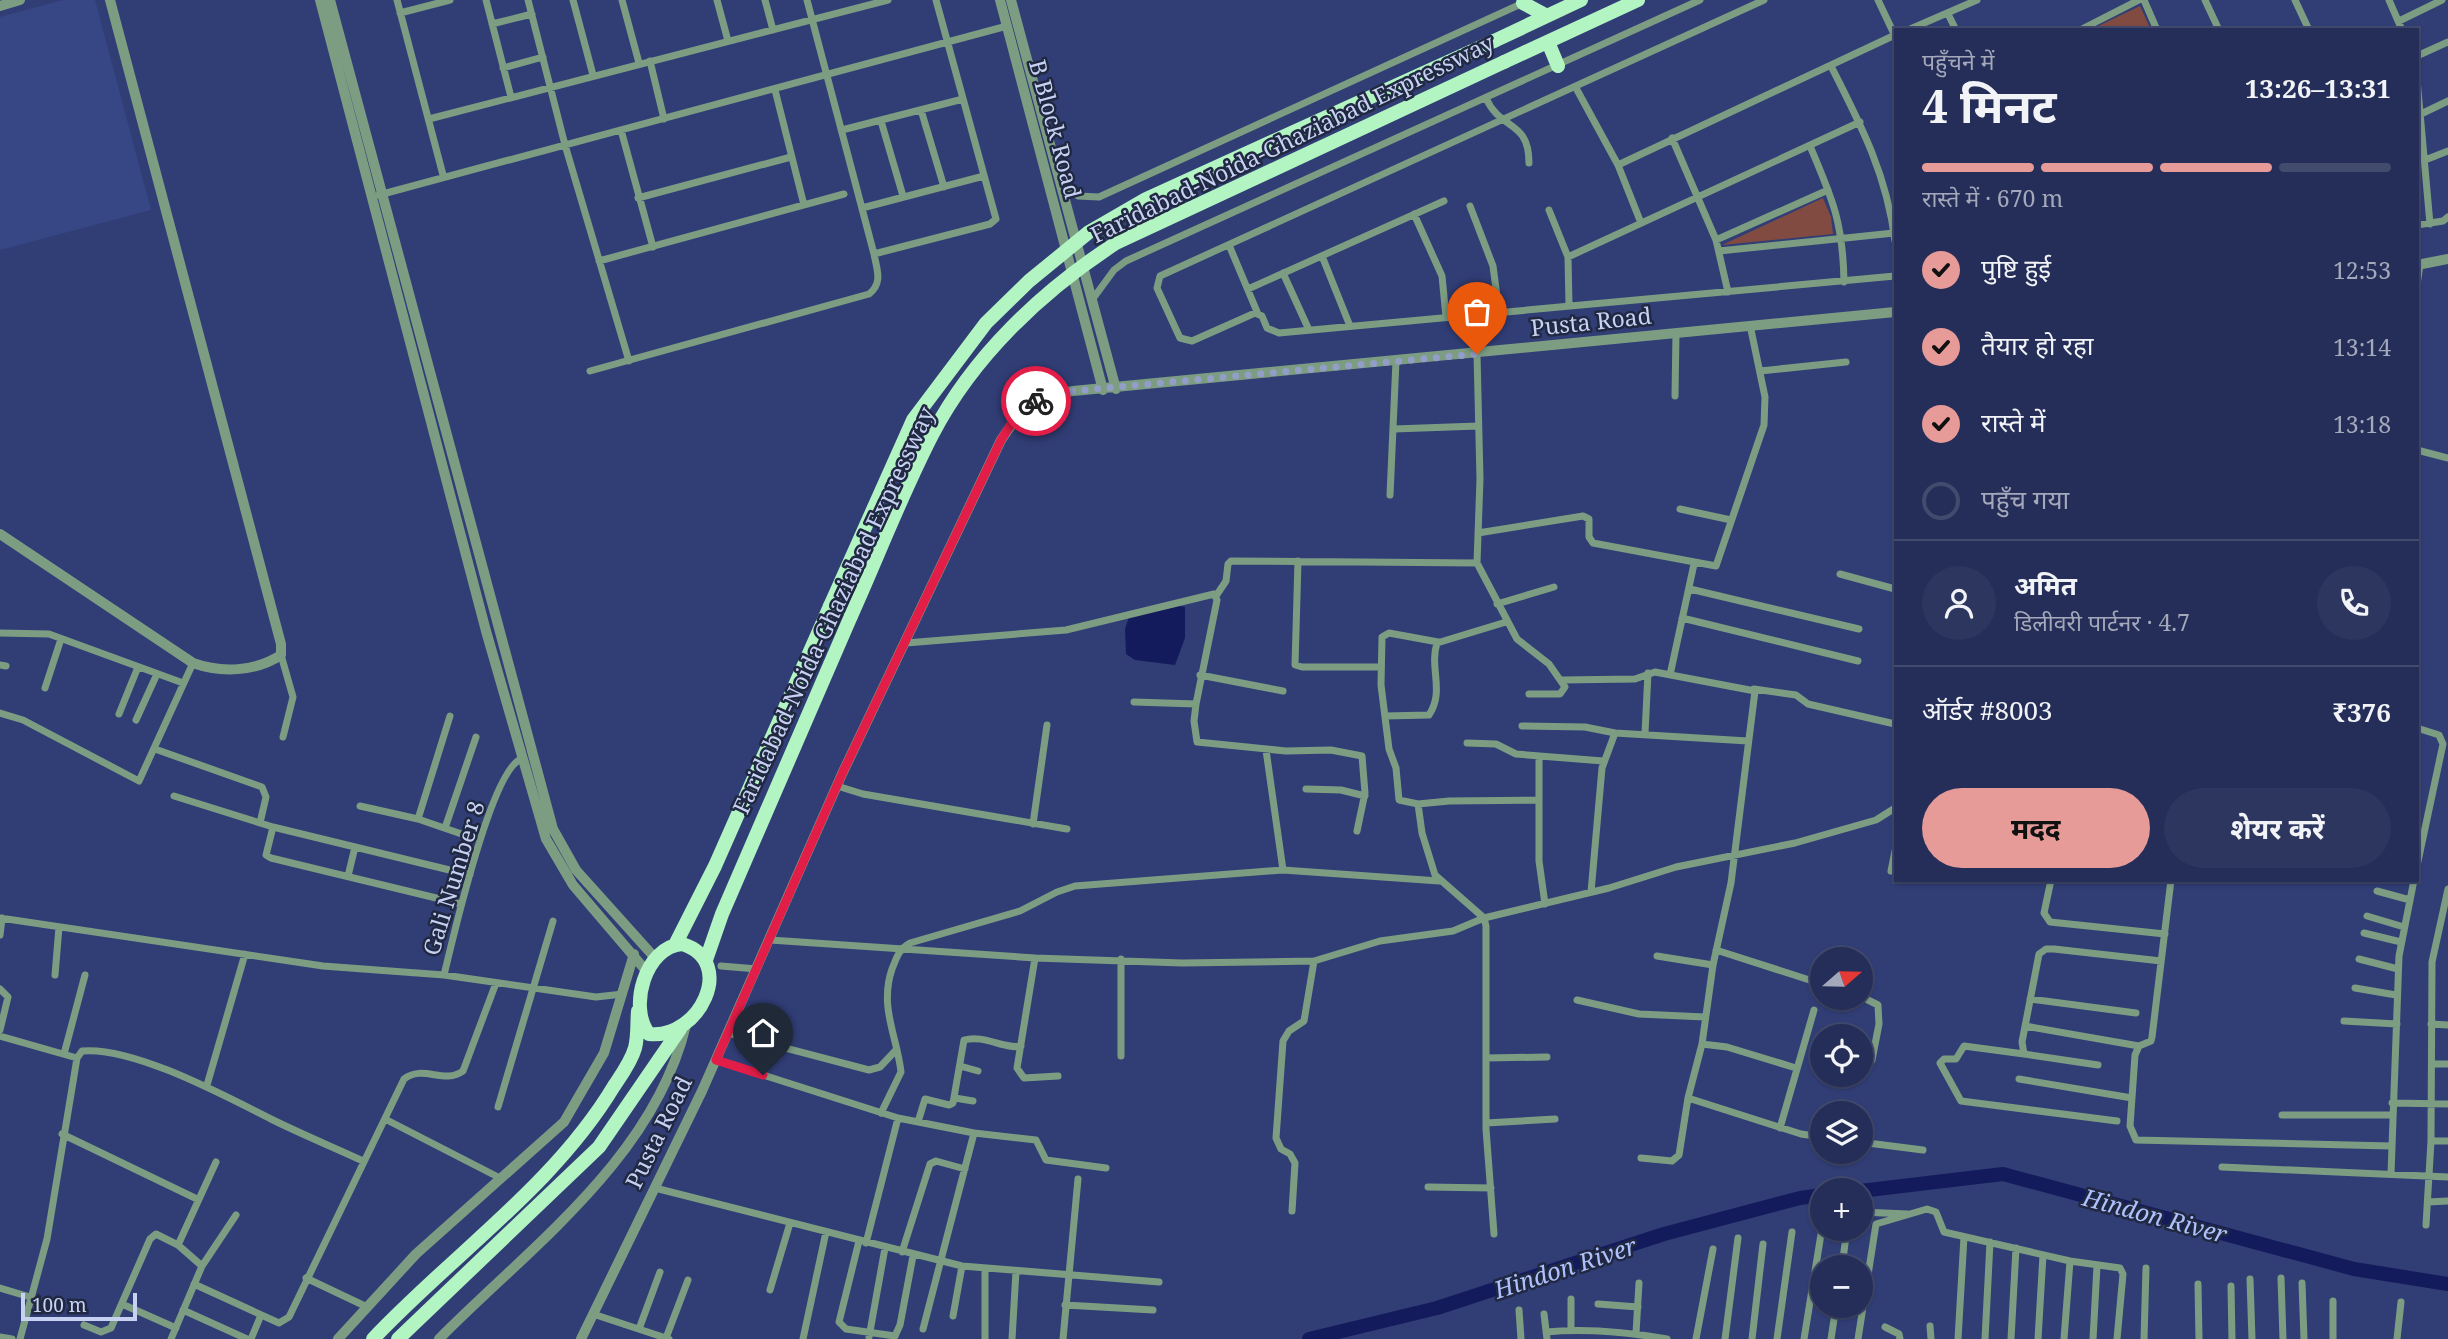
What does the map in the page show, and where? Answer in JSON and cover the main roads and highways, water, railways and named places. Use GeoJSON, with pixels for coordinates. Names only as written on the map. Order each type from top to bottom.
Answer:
{"type":"FeatureCollection","features":[{"type":"Feature","properties":{"kind":"main road","name":"Faridabad-Noida-Ghaziabad Expressway"},"geometry":{"type":"LineString","coordinates":[[675,945],[715,866],[912,420],[986,323],[1029,281],[1089,232],[1146,199],[1581,0]]}},
{"type":"Feature","properties":{"kind":"main road","name":"Faridabad-Noida-Ghaziabad Expressway"},"geometry":{"type":"LineString","coordinates":[[706,960],[722,914],[851,616],[940,423],[971,375],[1023,316],[1070,275],[1116,243],[1638,0]]}},
{"type":"Feature","properties":{"kind":"main road"},"geometry":{"type":"LineString","coordinates":[[1526,1],[1547,16]]}},
{"type":"Feature","properties":{"kind":"main road"},"geometry":{"type":"LineString","coordinates":[[1548,41],[1558,66]]}},
{"type":"Feature","properties":{"kind":"main road"},"geometry":{"type":"LineString","coordinates":[[373,1339],[416,1294],[502,1216],[579,1134],[606,1099],[631,1058],[637,1038],[638,1011],[648,973],[656,959],[675,945],[698,951],[706,960],[710,973],[709,986],[698,1009],[599,1147],[398,1339]]}},
{"type":"Feature","properties":{"kind":"main road"},"geometry":{"type":"LineString","coordinates":[[638,1011],[649,1034],[669,1033],[683,1027]]}},
{"type":"Feature","properties":{"kind":"waterway","name":"Hindon River"},"geometry":{"type":"LineString","coordinates":[[1873,1189],[2003,1174],[2354,1269],[2448,1284]]}},
{"type":"Feature","properties":{"kind":"waterway","name":"Hindon River"},"geometry":{"type":"LineString","coordinates":[[1309,1339],[1437,1308],[1664,1234],[1810,1197]]}}]}
